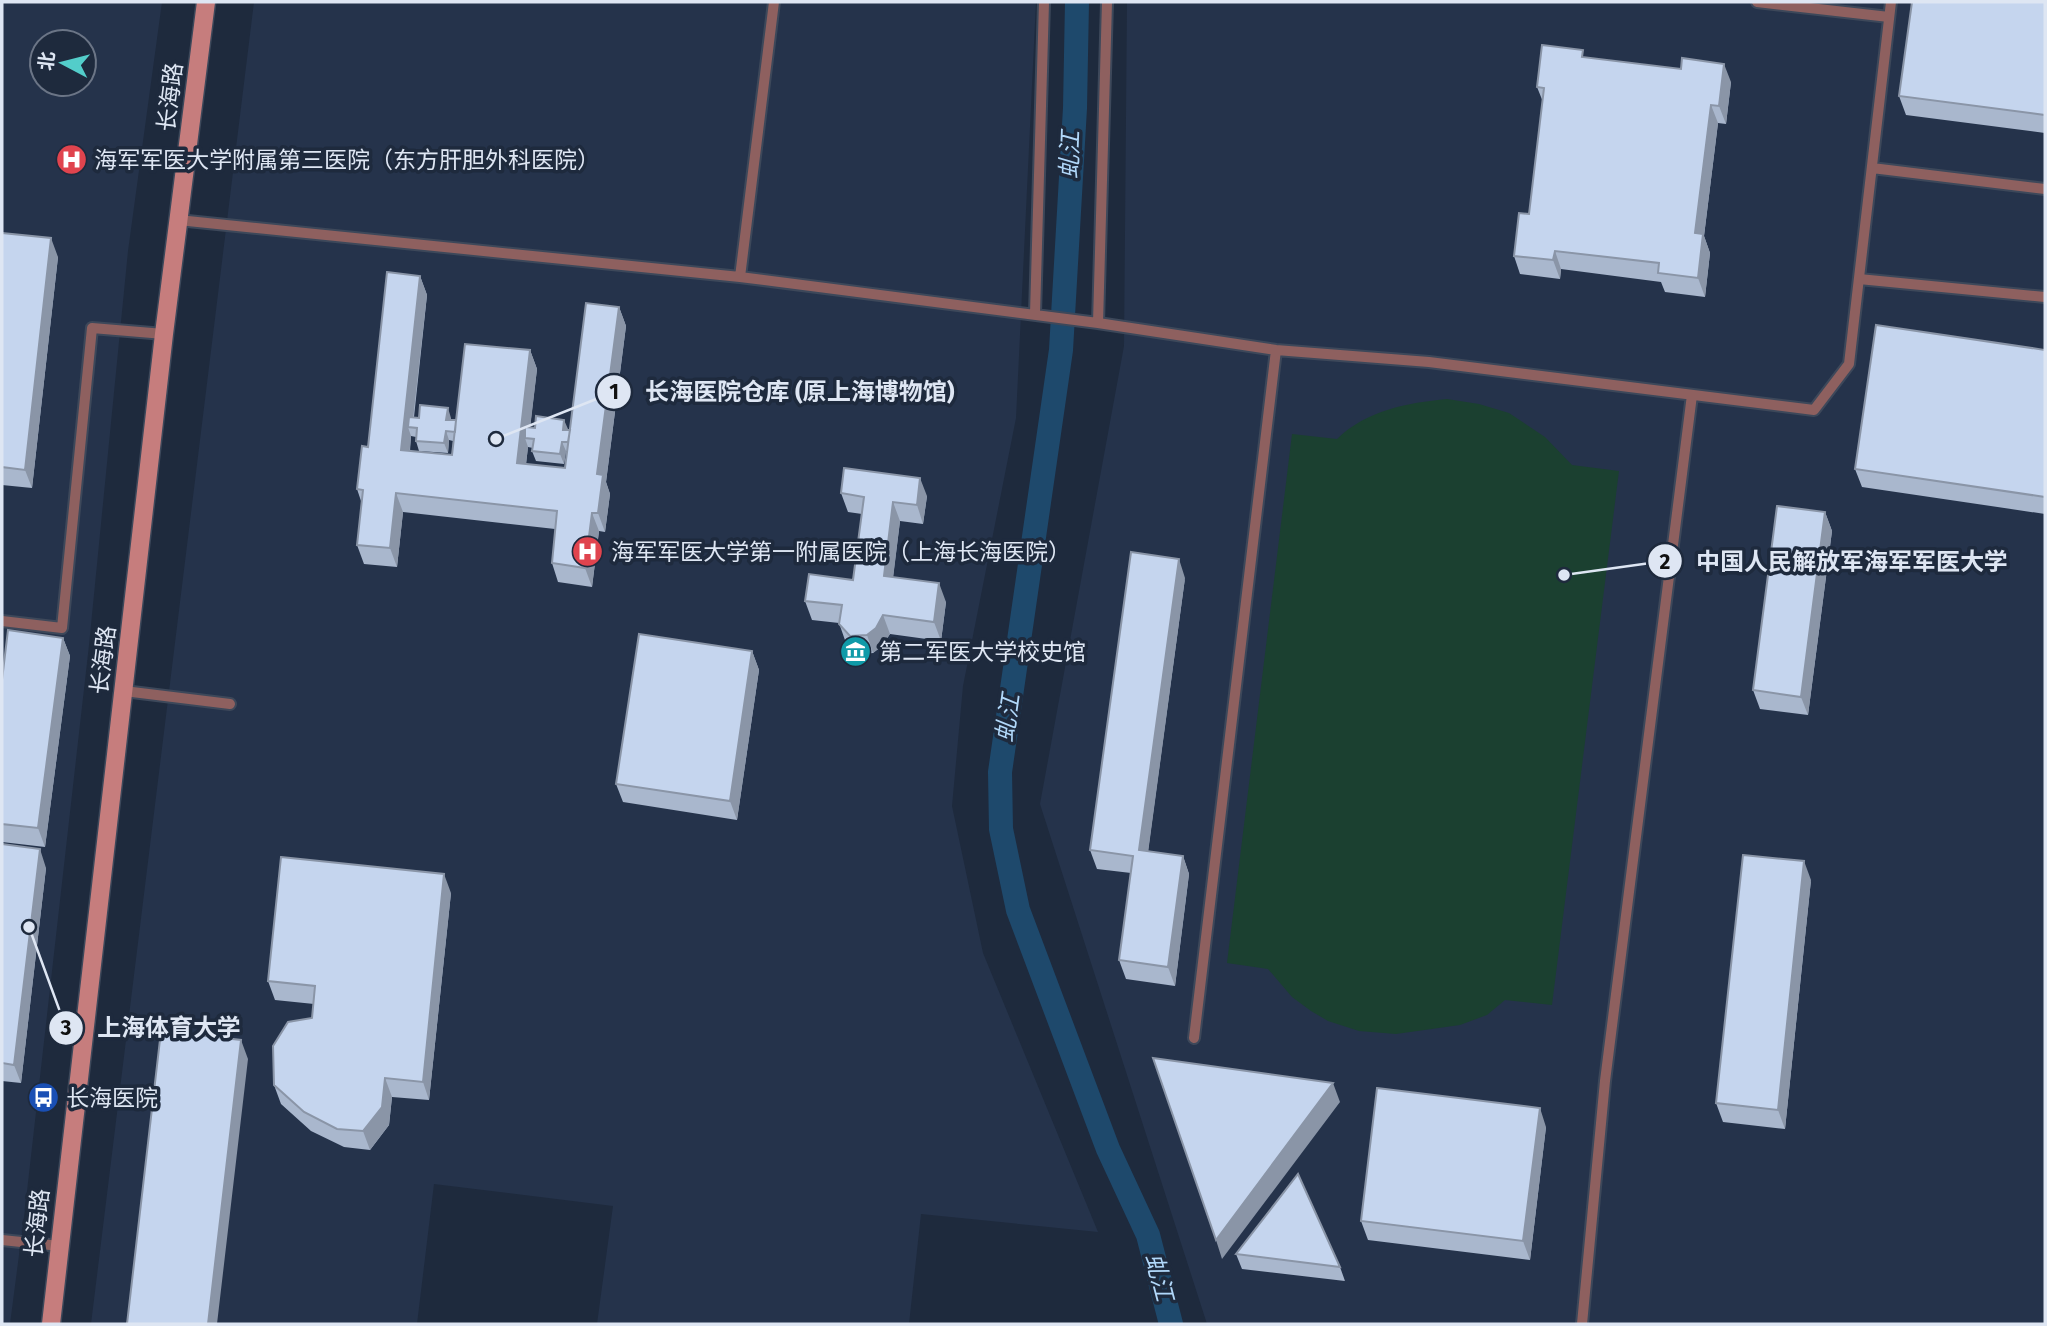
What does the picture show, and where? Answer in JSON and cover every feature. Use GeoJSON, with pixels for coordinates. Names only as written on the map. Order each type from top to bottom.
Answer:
{"type":"FeatureCollection","features":[{"type":"Feature","properties":{"kind":"street","name":"长海路"},"geometry":{"type":"LineString","coordinates":[[51,1324],[164,334],[206,2]]}},
{"type":"Feature","properties":{"kind":"lane"},"geometry":{"type":"LineString","coordinates":[[740,277],[774,2]]}},
{"type":"Feature","properties":{"kind":"lane"},"geometry":{"type":"LineString","coordinates":[[1039,316],[1044,2]]}},
{"type":"Feature","properties":{"kind":"lane"},"geometry":{"type":"LineString","coordinates":[[1098,323],[1107,2]]}},
{"type":"Feature","properties":{"kind":"lane"},"geometry":{"type":"LineString","coordinates":[[1757,2],[1889,17]]}},
{"type":"Feature","properties":{"kind":"lane"},"geometry":{"type":"LineString","coordinates":[[178,220],[740,277],[1098,323],[1276,350],[1429,362],[1814,410],[1849,364],[1891,2]]}},
{"type":"Feature","properties":{"kind":"lane"},"geometry":{"type":"LineString","coordinates":[[1872,169],[2045,189]]}},
{"type":"Feature","properties":{"kind":"lane"},"geometry":{"type":"LineString","coordinates":[[1859,279],[2045,297]]}},
{"type":"Feature","properties":{"kind":"lane"},"geometry":{"type":"LineString","coordinates":[[2,621],[62,628],[92,328],[164,334]]}},
{"type":"Feature","properties":{"kind":"lane"},"geometry":{"type":"LineString","coordinates":[[1194,1038],[1276,350]]}},
{"type":"Feature","properties":{"kind":"lane"},"geometry":{"type":"LineString","coordinates":[[1582,1324],[1607,1067],[1692,395]]}},
{"type":"Feature","properties":{"kind":"lane"},"geometry":{"type":"LineString","coordinates":[[124,691],[230,704]]}},
{"type":"Feature","properties":{"kind":"lane"},"geometry":{"type":"LineString","coordinates":[[2,1240],[60,1246]]}},
{"type":"Feature","properties":{"kind":"shaded area"},"geometry":{"type":"Polygon","coordinates":[[[2,2],[162,2],[128,251],[89,645],[10,1324],[2,1324],[2,2]]]}},
{"type":"Feature","properties":{"kind":"shaded area","name":"海军军医大学第一附属医院（上海长海医院）"},"geometry":{"type":"Polygon","coordinates":[[[254,2],[1036,2],[1016,418],[963,686],[952,806],[983,953],[1098,1232],[921,1214],[909,1324],[597,1324],[613,1206],[434,1184],[417,1324],[91,1324],[254,2]]]}},
{"type":"Feature","properties":{"kind":"shaded area"},"geometry":{"type":"Polygon","coordinates":[[[1127,2],[2045,2],[2045,1324],[1207,1324],[1040,804],[1124,346],[1127,2]]]}},
{"type":"Feature","properties":{"kind":"green space"},"geometry":{"type":"Polygon","coordinates":[[[1447,399],[1479,404],[1509,413],[1545,437],[1572,465],[1619,471],[1552,1005],[1505,1000],[1487,1015],[1460,1025],[1396,1034],[1359,1031],[1328,1021],[1311,1011],[1292,997],[1268,969],[1227,963],[1292,434],[1337,439],[1374,415],[1417,403],[1447,399]]]}},
{"type":"Feature","properties":{"kind":"building"},"geometry":{"type":"Polygon","coordinates":[[[1912,2],[2045,2],[2045,115],[1899,96],[1912,2]]]}},
{"type":"Feature","properties":{"kind":"building"},"geometry":{"type":"Polygon","coordinates":[[[1542,45],[1583,50],[1582,57],[1681,69],[1682,58],[1724,64],[1719,106],[1711,105],[1695,233],[1703,234],[1698,278],[1658,273],[1659,263],[1555,251],[1553,260],[1514,256],[1519,213],[1529,214],[1544,88],[1537,87],[1542,45]]]}},
{"type":"Feature","properties":{"kind":"building"},"geometry":{"type":"Polygon","coordinates":[[[2,233],[51,238],[25,470],[2,467],[2,233]]]}},
{"type":"Feature","properties":{"kind":"building"},"geometry":{"type":"Polygon","coordinates":[[[387,272],[420,276],[401,450],[452,455],[465,344],[530,350],[517,463],[565,468],[586,303],[619,307],[597,474],[603,475],[598,513],[592,513],[585,568],[552,563],[557,511],[396,493],[390,548],[357,545],[363,490],[357,489],[362,446],[368,447],[387,272]]]}},
{"type":"Feature","properties":{"kind":"building"},"geometry":{"type":"Polygon","coordinates":[[[1876,325],[2045,350],[2045,497],[1855,469],[1876,325]]]}},
{"type":"Feature","properties":{"kind":"building"},"geometry":{"type":"Polygon","coordinates":[[[420,405],[448,408],[446,420],[456,420],[455,432],[446,431],[444,443],[416,441],[417,428],[408,427],[409,417],[419,418],[420,405]]]}},
{"type":"Feature","properties":{"kind":"building"},"geometry":{"type":"Polygon","coordinates":[[[536,416],[564,420],[563,430],[570,430],[568,442],[562,442],[560,454],[532,451],[534,439],[525,438],[525,427],[535,428],[536,416]]]}},
{"type":"Feature","properties":{"kind":"building"},"geometry":{"type":"Polygon","coordinates":[[[844,468],[920,478],[917,505],[893,502],[884,576],[939,583],[934,622],[883,615],[876,628],[867,635],[850,636],[839,624],[842,605],[805,601],[809,574],[853,580],[864,497],[841,493],[844,468]]]}},
{"type":"Feature","properties":{"kind":"building"},"geometry":{"type":"Polygon","coordinates":[[[1777,506],[1825,512],[1801,697],[1753,690],[1777,506]]]}},
{"type":"Feature","properties":{"kind":"building"},"geometry":{"type":"Polygon","coordinates":[[[1131,552],[1179,559],[1139,850],[1183,856],[1168,967],[1119,960],[1133,856],[1090,850],[1131,552]]]}},
{"type":"Feature","properties":{"kind":"building"},"geometry":{"type":"Polygon","coordinates":[[[8,630],[63,638],[38,828],[2,824],[2,680],[8,630]]]}},
{"type":"Feature","properties":{"kind":"building"},"geometry":{"type":"Polygon","coordinates":[[[639,634],[752,651],[730,801],[616,784],[639,634]]]}},
{"type":"Feature","properties":{"kind":"building"},"geometry":{"type":"Polygon","coordinates":[[[2,844],[40,849],[14,1065],[2,1063],[2,844]]]}},
{"type":"Feature","properties":{"kind":"building"},"geometry":{"type":"Polygon","coordinates":[[[1743,855],[1804,861],[1778,1110],[1716,1103],[1743,855]]]}},
{"type":"Feature","properties":{"kind":"building"},"geometry":{"type":"Polygon","coordinates":[[[281,857],[444,874],[423,1082],[385,1078],[382,1107],[363,1131],[337,1129],[304,1112],[274,1085],[273,1046],[288,1022],[312,1018],[315,986],[268,981],[281,857]]]}},
{"type":"Feature","properties":{"kind":"building"},"geometry":{"type":"Polygon","coordinates":[[[161,1031],[241,1040],[208,1324],[127,1324],[161,1031]]]}},
{"type":"Feature","properties":{"kind":"building"},"geometry":{"type":"Polygon","coordinates":[[[1153,1058],[1333,1083],[1216,1240],[1153,1058]]]}},
{"type":"Feature","properties":{"kind":"building"},"geometry":{"type":"Polygon","coordinates":[[[1377,1088],[1540,1108],[1523,1241],[1361,1221],[1377,1088]]]}},
{"type":"Feature","properties":{"kind":"building"},"geometry":{"type":"Polygon","coordinates":[[[1298,1174],[1340,1267],[1236,1254],[1298,1174]]]}},
{"type":"Feature","properties":{"kind":"waterway","name":"虬江"},"geometry":{"type":"LineString","coordinates":[[1077,2],[1075,108],[1061,350],[1000,772],[1001,829],[1018,910],[1108,1149],[1148,1235],[1171,1324]]}},
{"type":"Feature","properties":{"kind":"place","name":"海军军医大学附属第三医院（东方肝胆外科医院）"},"geometry":{"type":"Point","coordinates":[71,160]}},
{"type":"Feature","properties":{"kind":"place","name":"长海医院仓库 (原上海博物馆)"},"geometry":{"type":"Point","coordinates":[496,439]}},
{"type":"Feature","properties":{"kind":"place","name":"海军军医大学第一附属医院（上海长海医院）"},"geometry":{"type":"Point","coordinates":[588,552]}},
{"type":"Feature","properties":{"kind":"place","name":"中国人民解放军海军军医大学"},"geometry":{"type":"Point","coordinates":[1564,575]}},
{"type":"Feature","properties":{"kind":"place","name":"第二军医大学校史馆"},"geometry":{"type":"Point","coordinates":[856,652]}},
{"type":"Feature","properties":{"kind":"place","name":"上海体育大学"},"geometry":{"type":"Point","coordinates":[29,927]}},
{"type":"Feature","properties":{"kind":"place","name":"长海医院"},"geometry":{"type":"Point","coordinates":[43,1098]}}]}
